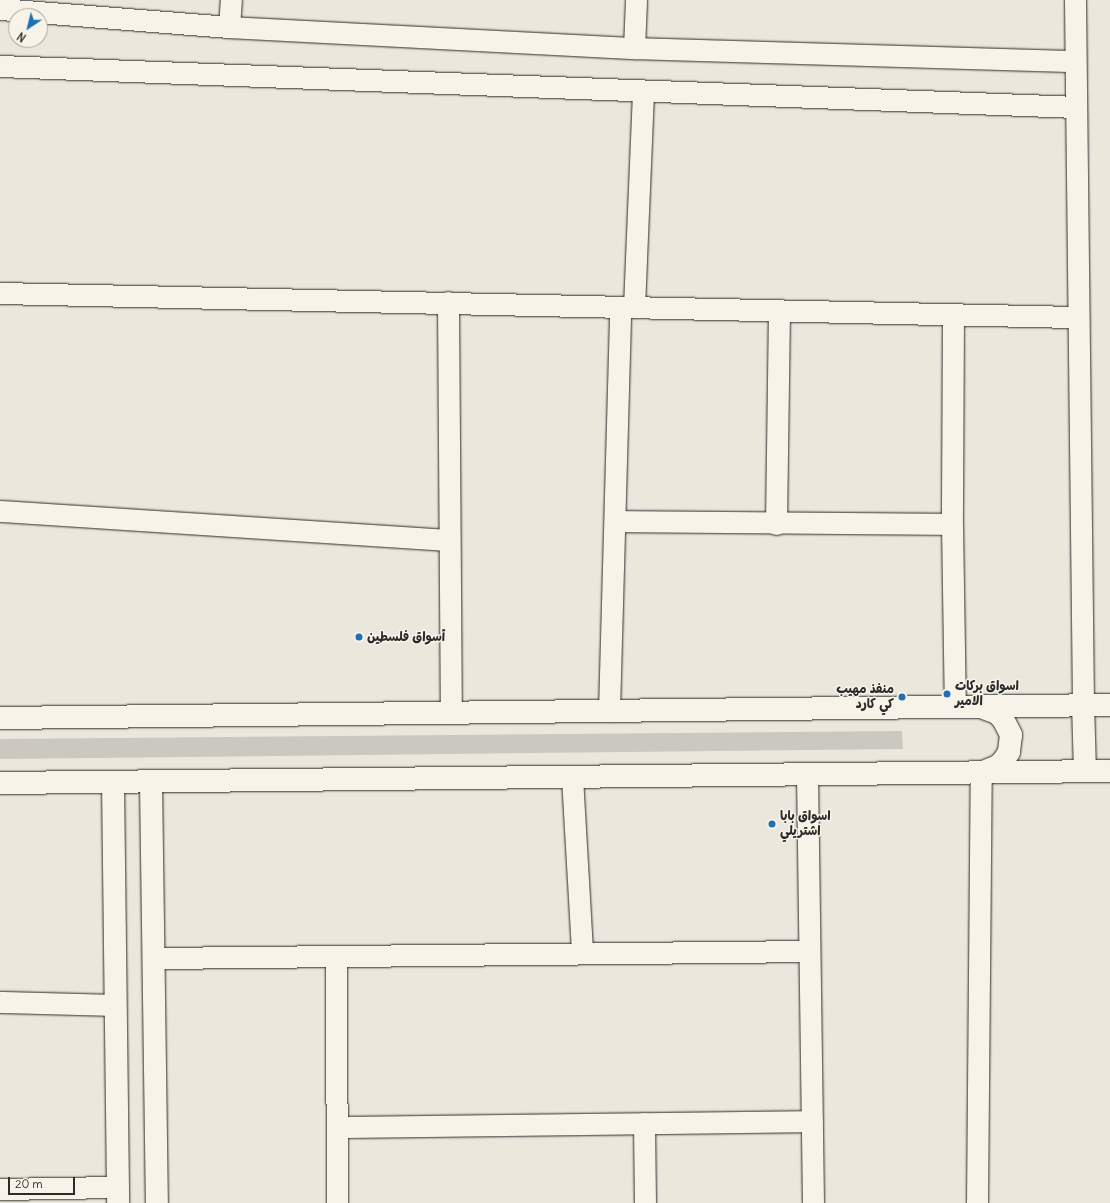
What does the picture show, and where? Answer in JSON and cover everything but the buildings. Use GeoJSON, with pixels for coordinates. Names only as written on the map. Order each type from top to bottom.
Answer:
{"type":"FeatureCollection","features":[{"type":"Feature","properties":{"kind":"main road"},"geometry":{"type":"LineString","coordinates":[[0,718],[980,707],[1083,704],[1110,705]]}},
{"type":"Feature","properties":{"kind":"main road"},"geometry":{"type":"LineString","coordinates":[[1083,704],[1085,771]]}},
{"type":"Feature","properties":{"kind":"main road"},"geometry":{"type":"LineString","coordinates":[[980,707],[997,713],[1003,719],[1011,735],[1010,748],[1004,760],[990,770],[981,772]]}},
{"type":"Feature","properties":{"kind":"main road"},"geometry":{"type":"LineString","coordinates":[[0,783],[1110,771]]}},
{"type":"Feature","properties":{"kind":"main road"},"geometry":{"type":"LineString","coordinates":[[113,782],[118,1195]]}},
{"type":"Feature","properties":{"kind":"main road"},"geometry":{"type":"LineString","coordinates":[[151,782],[156,958],[157,1203]]}},
{"type":"Feature","properties":{"kind":"street"},"geometry":{"type":"LineString","coordinates":[[230,27],[231,0]]}},
{"type":"Feature","properties":{"kind":"street"},"geometry":{"type":"LineString","coordinates":[[634,48],[636,0]]}},
{"type":"Feature","properties":{"kind":"street"},"geometry":{"type":"LineString","coordinates":[[1075,0],[1075,107],[1083,704]]}},
{"type":"Feature","properties":{"kind":"street"},"geometry":{"type":"LineString","coordinates":[[0,10],[230,27],[634,48],[1075,61]]}},
{"type":"Feature","properties":{"kind":"street"},"geometry":{"type":"LineString","coordinates":[[0,66],[643,92],[1075,107]]}},
{"type":"Feature","properties":{"kind":"street"},"geometry":{"type":"LineString","coordinates":[[609,711],[615,521],[627,307],[643,92]]}},
{"type":"Feature","properties":{"kind":"street"},"geometry":{"type":"LineString","coordinates":[[0,293],[1078,317]]}},
{"type":"Feature","properties":{"kind":"street"},"geometry":{"type":"LineString","coordinates":[[448,302],[451,713]]}},
{"type":"Feature","properties":{"kind":"street"},"geometry":{"type":"LineString","coordinates":[[776,524],[779,311]]}},
{"type":"Feature","properties":{"kind":"street"},"geometry":{"type":"LineString","coordinates":[[953,315],[952,524],[955,707]]}},
{"type":"Feature","properties":{"kind":"street"},"geometry":{"type":"LineString","coordinates":[[0,511],[449,540]]}},
{"type":"Feature","properties":{"kind":"street"},"geometry":{"type":"LineString","coordinates":[[615,521],[776,524],[952,524]]}},
{"type":"Feature","properties":{"kind":"street"},"geometry":{"type":"LineString","coordinates":[[977,1203],[981,772]]}},
{"type":"Feature","properties":{"kind":"street"},"geometry":{"type":"LineString","coordinates":[[807,774],[813,1203]]}},
{"type":"Feature","properties":{"kind":"street"},"geometry":{"type":"LineString","coordinates":[[572,777],[582,953]]}},
{"type":"Feature","properties":{"kind":"street"},"geometry":{"type":"LineString","coordinates":[[156,958],[809,952]]}},
{"type":"Feature","properties":{"kind":"street"},"geometry":{"type":"LineString","coordinates":[[336,956],[337,1203]]}},
{"type":"Feature","properties":{"kind":"street"},"geometry":{"type":"LineString","coordinates":[[0,1002],[115,1005]]}},
{"type":"Feature","properties":{"kind":"street"},"geometry":{"type":"LineString","coordinates":[[337,1127],[812,1121]]}},
{"type":"Feature","properties":{"kind":"street"},"geometry":{"type":"LineString","coordinates":[[644,1123],[645,1203]]}},
{"type":"Feature","properties":{"kind":"street"},"geometry":{"type":"LineString","coordinates":[[0,1189],[118,1195]]}},
{"type":"Feature","properties":{"kind":"shaded area"},"geometry":{"type":"Polygon","coordinates":[[[902,731],[903,749],[0,759],[0,739],[902,731]]]}},
{"type":"Feature","properties":{"kind":"place","name":"أسواق فلسطين"},"geometry":{"type":"Point","coordinates":[359,637]}},
{"type":"Feature","properties":{"kind":"place","name":"اسواق بركات الامير"},"geometry":{"type":"Point","coordinates":[947,694]}},
{"type":"Feature","properties":{"kind":"place","name":"منفذ مهيب كي كارد"},"geometry":{"type":"Point","coordinates":[902,697]}},
{"type":"Feature","properties":{"kind":"place","name":"اسواق بابا اشتريلي"},"geometry":{"type":"Point","coordinates":[772,824]}}]}
